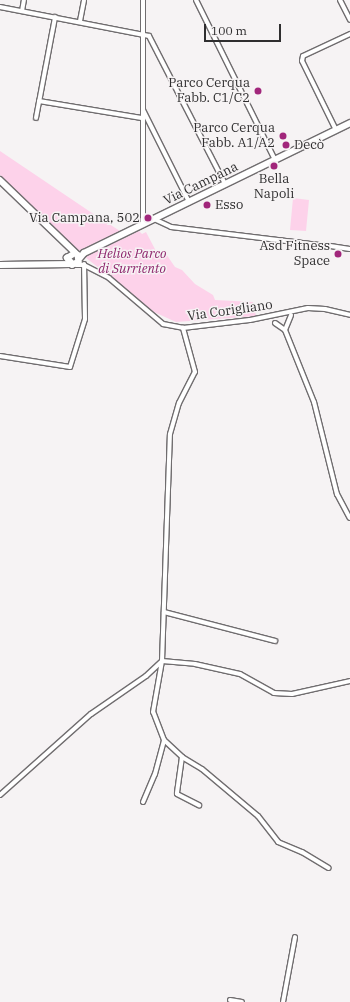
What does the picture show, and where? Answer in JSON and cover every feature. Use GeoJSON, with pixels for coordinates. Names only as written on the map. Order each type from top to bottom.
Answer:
{"type":"FeatureCollection","features":[{"type":"Feature","properties":{"kind":"main road","name":"Via Campana"},"geometry":{"type":"LineString","coordinates":[[75,256],[142,225],[350,123]]}},
{"type":"Feature","properties":{"kind":"main road"},"geometry":{"type":"LineString","coordinates":[[0,180],[67,246],[75,256]]}},
{"type":"Feature","properties":{"kind":"main road"},"geometry":{"type":"LineString","coordinates":[[73,264],[75,256]]}},
{"type":"Feature","properties":{"kind":"main road"},"geometry":{"type":"LineString","coordinates":[[73,264],[75,256]]}},
{"type":"Feature","properties":{"kind":"main road"},"geometry":{"type":"LineString","coordinates":[[58,265],[75,256]]}},
{"type":"Feature","properties":{"kind":"main road"},"geometry":{"type":"LineString","coordinates":[[0,265],[73,264]]}},
{"type":"Feature","properties":{"kind":"street"},"geometry":{"type":"LineString","coordinates":[[22,11],[24,0]]}},
{"type":"Feature","properties":{"kind":"street"},"geometry":{"type":"LineString","coordinates":[[80,21],[84,0]]}},
{"type":"Feature","properties":{"kind":"street"},"geometry":{"type":"LineString","coordinates":[[142,225],[143,0]]}},
{"type":"Feature","properties":{"kind":"street"},"geometry":{"type":"LineString","coordinates":[[196,0],[275,160]]}},
{"type":"Feature","properties":{"kind":"street"},"geometry":{"type":"LineString","coordinates":[[340,0],[350,20]]}},
{"type":"Feature","properties":{"kind":"street"},"geometry":{"type":"LineString","coordinates":[[0,7],[142,33],[152,38],[225,184]]}},
{"type":"Feature","properties":{"kind":"street"},"geometry":{"type":"LineString","coordinates":[[36,118],[55,17]]}},
{"type":"Feature","properties":{"kind":"street"},"geometry":{"type":"LineString","coordinates":[[336,130],[302,60],[303,56],[350,34]]}},
{"type":"Feature","properties":{"kind":"street"},"geometry":{"type":"LineString","coordinates":[[39,101],[142,118]]}},
{"type":"Feature","properties":{"kind":"street"},"geometry":{"type":"LineString","coordinates":[[142,108],[189,202]]}},
{"type":"Feature","properties":{"kind":"street"},"geometry":{"type":"LineString","coordinates":[[154,219],[171,227],[350,248]]}},
{"type":"Feature","properties":{"kind":"street"},"geometry":{"type":"LineString","coordinates":[[0,356],[70,366],[85,319],[84,265],[75,256]]}},
{"type":"Feature","properties":{"kind":"street"},"geometry":{"type":"LineString","coordinates":[[73,264],[84,265]]}},
{"type":"Feature","properties":{"kind":"street","name":"Via Corigliano"},"geometry":{"type":"LineString","coordinates":[[84,265],[109,278],[163,324],[183,328],[250,320],[308,308],[325,309],[350,315]]}},
{"type":"Feature","properties":{"kind":"street"},"geometry":{"type":"LineString","coordinates":[[285,330],[291,315]]}},
{"type":"Feature","properties":{"kind":"street"},"geometry":{"type":"LineString","coordinates":[[275,323],[285,330],[314,402],[337,494],[350,518]]}},
{"type":"Feature","properties":{"kind":"street"},"geometry":{"type":"LineString","coordinates":[[183,328],[195,372],[178,404],[170,434],[162,661],[153,712],[164,740],[182,757],[202,768],[243,803],[269,828],[278,842],[302,852],[329,868]]}},
{"type":"Feature","properties":{"kind":"street"},"geometry":{"type":"LineString","coordinates":[[164,612],[275,641]]}},
{"type":"Feature","properties":{"kind":"street"},"geometry":{"type":"LineString","coordinates":[[0,795],[91,714],[146,676],[162,661],[195,664],[240,674],[274,694],[292,694],[350,681]]}},
{"type":"Feature","properties":{"kind":"street"},"geometry":{"type":"LineString","coordinates":[[143,802],[155,774],[164,740]]}},
{"type":"Feature","properties":{"kind":"street"},"geometry":{"type":"LineString","coordinates":[[182,757],[177,794],[200,804]]}},
{"type":"Feature","properties":{"kind":"street"},"geometry":{"type":"LineString","coordinates":[[283,1002],[295,937]]}},
{"type":"Feature","properties":{"kind":"street"},"geometry":{"type":"LineString","coordinates":[[230,1000],[242,1002]]}},
{"type":"Feature","properties":{"kind":"green space"},"geometry":{"type":"Polygon","coordinates":[[[0,151],[120,231],[78,251],[0,175],[0,151]]]}},
{"type":"Feature","properties":{"kind":"green space"},"geometry":{"type":"Polygon","coordinates":[[[293,198],[309,200],[306,231],[290,230],[293,198]]]}},
{"type":"Feature","properties":{"kind":"green space","name":"Helios Parco di Surriento"},"geometry":{"type":"Polygon","coordinates":[[[139,231],[142,234],[146,232],[157,253],[164,251],[175,267],[182,270],[195,284],[213,295],[215,300],[253,302],[256,316],[176,322],[154,312],[85,257],[139,231]]]}},
{"type":"Feature","properties":{"kind":"place","name":"Parco Cerqua Fabb. C1/C2"},"geometry":{"type":"Point","coordinates":[258,91]}},
{"type":"Feature","properties":{"kind":"place","name":"Parco Cerqua Fabb. A1/A2"},"geometry":{"type":"Point","coordinates":[283,136]}},
{"type":"Feature","properties":{"kind":"place","name":"Decò"},"geometry":{"type":"Point","coordinates":[286,145]}},
{"type":"Feature","properties":{"kind":"place","name":"Bella Napoli"},"geometry":{"type":"Point","coordinates":[274,166]}},
{"type":"Feature","properties":{"kind":"place","name":"Esso"},"geometry":{"type":"Point","coordinates":[207,205]}},
{"type":"Feature","properties":{"kind":"place","name":"Via Campana, 502"},"geometry":{"type":"Point","coordinates":[148,218]}},
{"type":"Feature","properties":{"kind":"place","name":"Asd Fitness Space"},"geometry":{"type":"Point","coordinates":[338,254]}}]}
